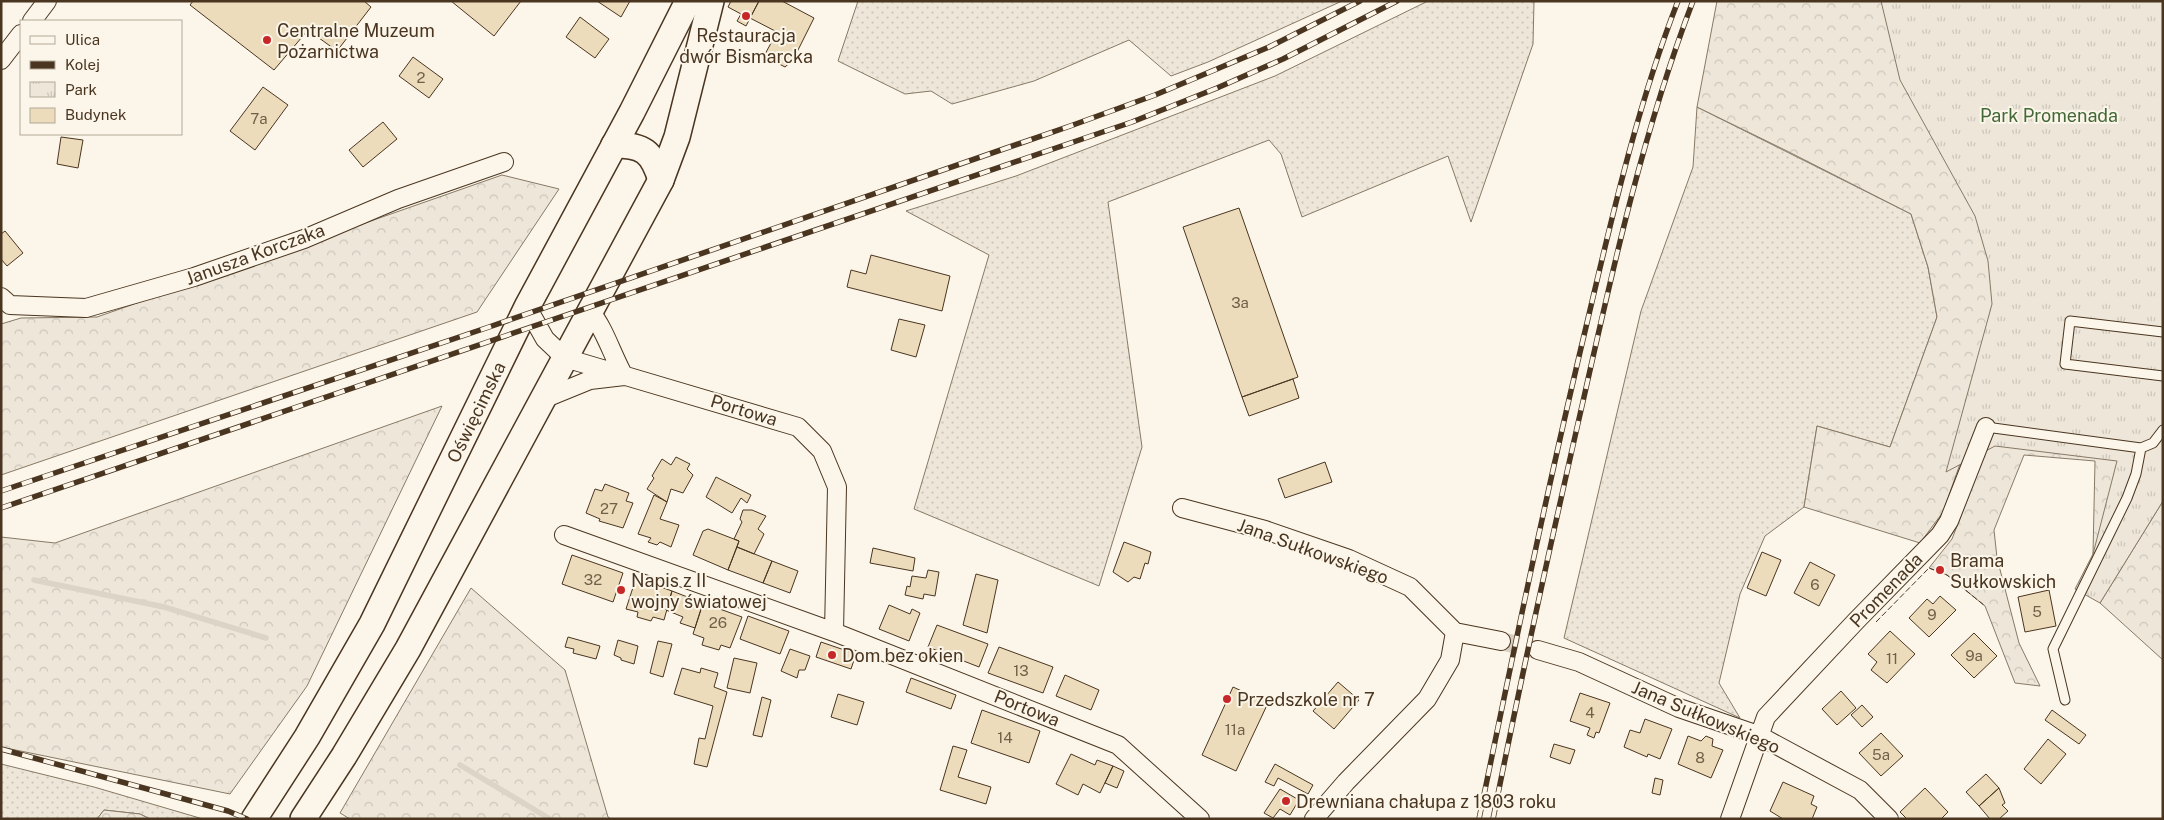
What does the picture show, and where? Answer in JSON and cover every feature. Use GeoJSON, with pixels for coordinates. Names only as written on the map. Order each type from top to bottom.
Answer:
{"type":"FeatureCollection","features":[{"type":"Feature","properties":{"kind":"main road","name":"Oświęcimska"},"geometry":{"type":"LineString","coordinates":[[254,819],[307,737],[372,624],[527,307],[614,146],[688,1]]}},
{"type":"Feature","properties":{"kind":"main road"},"geometry":{"type":"LineString","coordinates":[[303,819],[344,756],[408,649],[661,180],[678,138],[711,1]]}},
{"type":"Feature","properties":{"kind":"main road"},"geometry":{"type":"LineString","coordinates":[[614,146],[628,145],[645,151],[656,165],[661,180]]}},
{"type":"Feature","properties":{"kind":"street"},"geometry":{"type":"LineString","coordinates":[[33,20],[47,1]]}},
{"type":"Feature","properties":{"kind":"street"},"geometry":{"type":"LineString","coordinates":[[1,60],[20,35]]}},
{"type":"Feature","properties":{"kind":"street","name":"Janusza Korczaka"},"geometry":{"type":"LineString","coordinates":[[1,297],[10,305],[86,308],[212,271],[304,239],[398,199],[504,162]]}},
{"type":"Feature","properties":{"kind":"street"},"geometry":{"type":"LineString","coordinates":[[527,307],[545,339],[565,358]]}},
{"type":"Feature","properties":{"kind":"street"},"geometry":{"type":"LineString","coordinates":[[590,311],[598,320],[612,354],[624,376]]}},
{"type":"Feature","properties":{"kind":"street","name":"Portowa"},"geometry":{"type":"LineString","coordinates":[[565,358],[798,427],[822,451],[837,487],[834,632]]}},
{"type":"Feature","properties":{"kind":"street","name":"Portowa"},"geometry":{"type":"LineString","coordinates":[[541,400],[590,380],[624,376]]}},
{"type":"Feature","properties":{"kind":"street","name":"Promenada"},"geometry":{"type":"LineString","coordinates":[[1730,819],[1758,735],[1766,717],[1940,535],[1949,521],[1986,427]]}},
{"type":"Feature","properties":{"kind":"street","name":"Jana Sułkowskiego"},"geometry":{"type":"LineString","coordinates":[[1182,508],[1274,533],[1349,560],[1410,587],[1455,632]]}},
{"type":"Feature","properties":{"kind":"street","name":"Portowa"},"geometry":{"type":"LineString","coordinates":[[564,535],[834,632],[1118,745],[1200,819]]}},
{"type":"Feature","properties":{"kind":"street"},"geometry":{"type":"LineString","coordinates":[[1314,819],[1346,782],[1426,700],[1450,660],[1455,632],[1502,641]]}},
{"type":"Feature","properties":{"kind":"street","name":"Jana Sułkowskiego"},"geometry":{"type":"LineString","coordinates":[[1538,650],[1579,662],[1679,708],[1758,735],[1860,790],[1889,819]]}},
{"type":"Feature","properties":{"kind":"lane"},"geometry":{"type":"LineString","coordinates":[[2163,332],[2070,321],[2065,364],[2163,376]]}},
{"type":"Feature","properties":{"kind":"lane"},"geometry":{"type":"LineString","coordinates":[[1986,427],[2141,448],[2153,443],[2163,430]]}},
{"type":"Feature","properties":{"kind":"lane"},"geometry":{"type":"LineString","coordinates":[[2066,700],[2053,649],[2127,498],[2136,474],[2141,448]]}},
{"type":"Feature","properties":{"kind":"green space"},"geometry":{"type":"Polygon","coordinates":[[[858,1],[1342,1],[1208,62],[1171,76],[1129,40],[1034,81],[952,104],[931,91],[905,94],[838,61],[858,1]]]}},
{"type":"Feature","properties":{"kind":"green space"},"geometry":{"type":"Polygon","coordinates":[[[1428,1],[1534,1],[1533,44],[1471,222],[1448,156],[1302,217],[1281,154],[1269,140],[1108,202],[1142,447],[1099,586],[914,509],[989,255],[906,211],[1016,176],[1275,76],[1428,1]]]}},
{"type":"Feature","properties":{"kind":"green space"},"geometry":{"type":"Polygon","coordinates":[[[1717,1],[1915,1],[2002,250],[1972,430],[1943,512],[1920,543],[1804,507],[1817,426],[1890,447],[1937,317],[1928,267],[1911,214],[1697,107],[1717,1]]]}},
{"type":"Feature","properties":{"kind":"green space","name":"Park Promenada"},"geometry":{"type":"Polygon","coordinates":[[[1881,1],[2163,1],[2163,501],[2100,603],[2075,589],[2093,554],[2117,461],[1995,446],[1946,472],[1992,304],[1988,261],[1975,216],[1900,80],[1881,1]]]}},
{"type":"Feature","properties":{"kind":"green space"},"geometry":{"type":"Polygon","coordinates":[[[1697,107],[1911,214],[1928,267],[1937,317],[1890,447],[1817,426],[1804,507],[1765,536],[1740,594],[1719,683],[1740,718],[1564,638],[1641,311],[1693,167],[1697,107]]]}},
{"type":"Feature","properties":{"kind":"green space"},"geometry":{"type":"Polygon","coordinates":[[[502,175],[559,189],[477,312],[1,475],[1,324],[21,318],[97,317],[502,175]]]}},
{"type":"Feature","properties":{"kind":"green space"},"geometry":{"type":"Polygon","coordinates":[[[442,406],[307,686],[230,794],[1,747],[1,537],[55,543],[442,406]]]}},
{"type":"Feature","properties":{"kind":"green space"},"geometry":{"type":"Polygon","coordinates":[[[1991,438],[2128,455],[2093,554],[2095,461],[2024,455],[1994,530],[1997,558],[2019,643],[2040,686],[2015,683],[1985,606],[1947,575],[1929,568],[1952,539],[1991,438]]]}},
{"type":"Feature","properties":{"kind":"green space"},"geometry":{"type":"Polygon","coordinates":[[[2163,501],[2163,660],[2100,603],[2163,501]]]}},
{"type":"Feature","properties":{"kind":"green space"},"geometry":{"type":"Polygon","coordinates":[[[471,588],[565,670],[608,817],[611,819],[350,819],[340,813],[471,588]]]}},
{"type":"Feature","properties":{"kind":"green space"},"geometry":{"type":"Polygon","coordinates":[[[1,764],[94,787],[203,819],[150,819],[140,814],[104,810],[97,819],[1,819],[1,764]]]}},
{"type":"Feature","properties":{"kind":"green space"},"geometry":{"type":"Polygon","coordinates":[[[104,810],[140,814],[150,819],[97,819],[104,810]]]}},
{"type":"Feature","properties":{"kind":"building","name":"Centralne Muzeum Pożarnictwa"},"geometry":{"type":"Polygon","coordinates":[[[193,1],[364,1],[371,7],[337,51],[308,30],[274,70],[190,5],[193,1]]]}},
{"type":"Feature","properties":{"kind":"building"},"geometry":{"type":"Polygon","coordinates":[[[451,1],[521,1],[494,36],[451,1]]]}},
{"type":"Feature","properties":{"kind":"building"},"geometry":{"type":"Polygon","coordinates":[[[597,1],[630,1],[621,17],[597,1]]]}},
{"type":"Feature","properties":{"kind":"building","name":"Restauracja dwór Bismarcka"},"geometry":{"type":"Polygon","coordinates":[[[731,1],[759,1],[746,26],[737,21],[741,14],[728,7],[731,1]]]}},
{"type":"Feature","properties":{"kind":"building"},"geometry":{"type":"Polygon","coordinates":[[[759,1],[782,1],[814,18],[793,60],[785,67],[764,56],[777,32],[750,18],[759,1]]]}},
{"type":"Feature","properties":{"kind":"building"},"geometry":{"type":"Polygon","coordinates":[[[580,17],[609,39],[595,58],[566,37],[580,17]]]}},
{"type":"Feature","properties":{"kind":"building"},"geometry":{"type":"Polygon","coordinates":[[[413,57],[443,79],[429,98],[399,76],[413,57]]]}},
{"type":"Feature","properties":{"kind":"building"},"geometry":{"type":"Polygon","coordinates":[[[263,87],[288,105],[255,150],[230,131],[263,87]]]}},
{"type":"Feature","properties":{"kind":"building"},"geometry":{"type":"Polygon","coordinates":[[[383,122],[397,139],[363,167],[349,150],[383,122]]]}},
{"type":"Feature","properties":{"kind":"building"},"geometry":{"type":"Polygon","coordinates":[[[61,137],[83,140],[78,168],[57,164],[61,137]]]}},
{"type":"Feature","properties":{"kind":"building"},"geometry":{"type":"Polygon","coordinates":[[[1239,208],[1298,377],[1242,397],[1183,227],[1239,208]]]}},
{"type":"Feature","properties":{"kind":"building"},"geometry":{"type":"Polygon","coordinates":[[[5,231],[23,253],[7,266],[1,259],[1,234],[5,231]]]}},
{"type":"Feature","properties":{"kind":"building"},"geometry":{"type":"Polygon","coordinates":[[[871,255],[950,276],[942,311],[847,287],[851,270],[866,274],[871,255]]]}},
{"type":"Feature","properties":{"kind":"building"},"geometry":{"type":"Polygon","coordinates":[[[899,319],[925,325],[916,357],[891,350],[899,319]]]}},
{"type":"Feature","properties":{"kind":"building"},"geometry":{"type":"Polygon","coordinates":[[[1293,379],[1299,398],[1249,416],[1242,397],[1293,379]]]}},
{"type":"Feature","properties":{"kind":"building"},"geometry":{"type":"Polygon","coordinates":[[[676,457],[690,464],[687,469],[693,475],[683,493],[671,489],[667,502],[647,489],[662,459],[671,465],[676,457]]]}},
{"type":"Feature","properties":{"kind":"building"},"geometry":{"type":"Polygon","coordinates":[[[1325,462],[1332,482],[1285,498],[1278,479],[1325,462]]]}},
{"type":"Feature","properties":{"kind":"building"},"geometry":{"type":"Polygon","coordinates":[[[716,477],[751,495],[747,503],[741,498],[732,513],[706,497],[716,477]]]}},
{"type":"Feature","properties":{"kind":"building"},"geometry":{"type":"Polygon","coordinates":[[[605,484],[629,493],[626,501],[633,503],[623,528],[599,521],[600,519],[586,513],[595,489],[602,491],[605,484]]]}},
{"type":"Feature","properties":{"kind":"building"},"geometry":{"type":"Polygon","coordinates":[[[654,495],[667,502],[660,519],[679,525],[671,547],[660,542],[657,545],[648,542],[651,538],[638,534],[654,495]]]}},
{"type":"Feature","properties":{"kind":"building"},"geometry":{"type":"Polygon","coordinates":[[[743,510],[752,510],[766,516],[758,529],[764,534],[754,554],[737,547],[739,541],[734,539],[742,522],[740,519],[743,510]]]}},
{"type":"Feature","properties":{"kind":"building"},"geometry":{"type":"Polygon","coordinates":[[[708,529],[739,541],[728,570],[693,555],[703,531],[708,529]]]}},
{"type":"Feature","properties":{"kind":"building"},"geometry":{"type":"Polygon","coordinates":[[[1124,542],[1151,552],[1148,564],[1145,563],[1140,579],[1134,577],[1128,582],[1113,572],[1124,542]]]}},
{"type":"Feature","properties":{"kind":"building"},"geometry":{"type":"Polygon","coordinates":[[[737,547],[772,561],[763,583],[728,570],[737,547]]]}},
{"type":"Feature","properties":{"kind":"building"},"geometry":{"type":"Polygon","coordinates":[[[873,548],[915,558],[913,571],[870,563],[873,548]]]}},
{"type":"Feature","properties":{"kind":"building"},"geometry":{"type":"Polygon","coordinates":[[[1762,552],[1781,560],[1766,596],[1747,588],[1762,552]]]}},
{"type":"Feature","properties":{"kind":"building"},"geometry":{"type":"Polygon","coordinates":[[[572,555],[623,573],[613,602],[562,584],[572,555]]]}},
{"type":"Feature","properties":{"kind":"building"},"geometry":{"type":"Polygon","coordinates":[[[772,561],[798,571],[790,593],[763,583],[772,561]]]}},
{"type":"Feature","properties":{"kind":"building"},"geometry":{"type":"Polygon","coordinates":[[[1810,562],[1835,575],[1819,606],[1794,593],[1810,562]]]}},
{"type":"Feature","properties":{"kind":"building"},"geometry":{"type":"Polygon","coordinates":[[[928,570],[939,572],[935,596],[924,594],[923,599],[905,595],[907,586],[910,587],[912,576],[926,578],[928,570]]]}},
{"type":"Feature","properties":{"kind":"building"},"geometry":{"type":"Polygon","coordinates":[[[976,574],[998,580],[987,633],[963,625],[976,574]]]}},
{"type":"Feature","properties":{"kind":"building"},"geometry":{"type":"Polygon","coordinates":[[[636,578],[672,591],[664,620],[653,617],[651,621],[637,617],[638,612],[626,609],[636,578]]]}},
{"type":"Feature","properties":{"kind":"building"},"geometry":{"type":"Polygon","coordinates":[[[2049,590],[2056,626],[2025,632],[2018,597],[2049,590]]]}},
{"type":"Feature","properties":{"kind":"building"},"geometry":{"type":"Polygon","coordinates":[[[672,591],[703,603],[695,628],[680,623],[683,617],[666,610],[672,591]]]}},
{"type":"Feature","properties":{"kind":"building"},"geometry":{"type":"Polygon","coordinates":[[[1940,596],[1956,610],[1929,637],[1909,618],[1927,599],[1933,604],[1940,596]]]}},
{"type":"Feature","properties":{"kind":"building"},"geometry":{"type":"Polygon","coordinates":[[[703,603],[742,617],[730,648],[721,645],[719,650],[702,645],[704,638],[693,634],[703,603]]]}},
{"type":"Feature","properties":{"kind":"building"},"geometry":{"type":"Polygon","coordinates":[[[889,605],[910,614],[912,609],[920,613],[909,641],[879,629],[889,605]]]}},
{"type":"Feature","properties":{"kind":"building"},"geometry":{"type":"Polygon","coordinates":[[[748,616],[789,631],[780,654],[740,639],[748,616]]]}},
{"type":"Feature","properties":{"kind":"building"},"geometry":{"type":"Polygon","coordinates":[[[937,625],[988,644],[979,667],[928,647],[937,625]]]}},
{"type":"Feature","properties":{"kind":"building"},"geometry":{"type":"Polygon","coordinates":[[[1890,631],[1915,654],[1887,683],[1871,670],[1877,662],[1868,654],[1890,631]]]}},
{"type":"Feature","properties":{"kind":"building"},"geometry":{"type":"Polygon","coordinates":[[[1974,633],[1997,656],[1974,678],[1951,655],[1974,633]]]}},
{"type":"Feature","properties":{"kind":"building"},"geometry":{"type":"Polygon","coordinates":[[[568,637],[600,646],[596,659],[573,653],[574,649],[565,647],[568,637]]]}},
{"type":"Feature","properties":{"kind":"building"},"geometry":{"type":"Polygon","coordinates":[[[618,640],[638,646],[634,664],[621,660],[621,658],[614,655],[618,640]]]}},
{"type":"Feature","properties":{"kind":"building"},"geometry":{"type":"Polygon","coordinates":[[[658,641],[672,644],[663,677],[650,673],[658,641]]]}},
{"type":"Feature","properties":{"kind":"building"},"geometry":{"type":"Polygon","coordinates":[[[821,642],[856,654],[851,669],[816,657],[821,642]]]}},
{"type":"Feature","properties":{"kind":"building"},"geometry":{"type":"Polygon","coordinates":[[[999,647],[1053,667],[1043,693],[988,673],[999,647]]]}},
{"type":"Feature","properties":{"kind":"building"},"geometry":{"type":"Polygon","coordinates":[[[790,649],[810,656],[805,670],[799,670],[797,678],[781,671],[790,649]]]}},
{"type":"Feature","properties":{"kind":"building"},"geometry":{"type":"Polygon","coordinates":[[[734,658],[757,663],[750,693],[727,688],[734,658]]]}},
{"type":"Feature","properties":{"kind":"building"},"geometry":{"type":"Polygon","coordinates":[[[682,668],[700,673],[701,668],[718,673],[714,687],[727,692],[707,767],[694,764],[699,738],[705,739],[713,706],[674,694],[682,668]]]}},
{"type":"Feature","properties":{"kind":"building"},"geometry":{"type":"Polygon","coordinates":[[[1065,675],[1099,690],[1091,710],[1056,696],[1065,675]]]}},
{"type":"Feature","properties":{"kind":"building"},"geometry":{"type":"Polygon","coordinates":[[[911,678],[956,695],[951,709],[906,692],[911,678]]]}},
{"type":"Feature","properties":{"kind":"building"},"geometry":{"type":"Polygon","coordinates":[[[1338,682],[1359,700],[1334,729],[1313,711],[1338,682]]]}},
{"type":"Feature","properties":{"kind":"building"},"geometry":{"type":"Polygon","coordinates":[[[1233,687],[1268,703],[1236,771],[1202,755],[1233,687]]]}},
{"type":"Feature","properties":{"kind":"building"},"geometry":{"type":"Polygon","coordinates":[[[1841,691],[1856,708],[1837,725],[1822,709],[1841,691]]]}},
{"type":"Feature","properties":{"kind":"building"},"geometry":{"type":"Polygon","coordinates":[[[1580,693],[1610,703],[1599,733],[1596,732],[1594,738],[1587,735],[1590,728],[1570,721],[1580,693]]]}},
{"type":"Feature","properties":{"kind":"building"},"geometry":{"type":"Polygon","coordinates":[[[838,694],[864,702],[857,725],[831,717],[838,694]]]}},
{"type":"Feature","properties":{"kind":"building"},"geometry":{"type":"Polygon","coordinates":[[[762,697],[771,700],[762,737],[753,735],[762,697]]]}},
{"type":"Feature","properties":{"kind":"building"},"geometry":{"type":"Polygon","coordinates":[[[1862,705],[1873,717],[1862,727],[1851,715],[1862,705]]]}},
{"type":"Feature","properties":{"kind":"building"},"geometry":{"type":"Polygon","coordinates":[[[982,710],[1040,731],[1029,763],[971,743],[982,710]]]}},
{"type":"Feature","properties":{"kind":"building"},"geometry":{"type":"Polygon","coordinates":[[[2052,710],[2086,735],[2079,744],[2045,720],[2052,710]]]}},
{"type":"Feature","properties":{"kind":"building"},"geometry":{"type":"Polygon","coordinates":[[[1645,719],[1672,729],[1660,759],[1648,754],[1647,757],[1624,747],[1630,730],[1640,733],[1645,719]]]}},
{"type":"Feature","properties":{"kind":"building"},"geometry":{"type":"Polygon","coordinates":[[[1881,733],[1903,756],[1881,776],[1859,753],[1881,733]]]}},
{"type":"Feature","properties":{"kind":"building"},"geometry":{"type":"Polygon","coordinates":[[[1688,736],[1701,741],[1706,736],[1713,739],[1712,746],[1723,750],[1711,778],[1678,764],[1688,736]]]}},
{"type":"Feature","properties":{"kind":"building"},"geometry":{"type":"Polygon","coordinates":[[[2048,739],[2066,754],[2041,784],[2024,769],[2048,739]]]}},
{"type":"Feature","properties":{"kind":"building"},"geometry":{"type":"Polygon","coordinates":[[[1554,744],[1575,750],[1570,764],[1550,757],[1554,744]]]}},
{"type":"Feature","properties":{"kind":"building"},"geometry":{"type":"Polygon","coordinates":[[[953,746],[967,750],[958,777],[991,787],[986,804],[940,790],[953,746]]]}},
{"type":"Feature","properties":{"kind":"building"},"geometry":{"type":"Polygon","coordinates":[[[1071,754],[1095,765],[1097,760],[1113,766],[1100,793],[1083,784],[1078,795],[1056,784],[1071,754]]]}},
{"type":"Feature","properties":{"kind":"building"},"geometry":{"type":"Polygon","coordinates":[[[1275,764],[1313,785],[1308,794],[1278,778],[1274,786],[1265,782],[1275,764]]]}},
{"type":"Feature","properties":{"kind":"building"},"geometry":{"type":"Polygon","coordinates":[[[1113,766],[1124,771],[1117,788],[1105,783],[1113,766]]]}},
{"type":"Feature","properties":{"kind":"building"},"geometry":{"type":"Polygon","coordinates":[[[1986,774],[1999,788],[1979,806],[1966,792],[1986,774]]]}},
{"type":"Feature","properties":{"kind":"building"},"geometry":{"type":"Polygon","coordinates":[[[1655,778],[1663,780],[1660,795],[1652,793],[1655,778]]]}},
{"type":"Feature","properties":{"kind":"building"},"geometry":{"type":"Polygon","coordinates":[[[1783,782],[1814,796],[1811,804],[1817,807],[1812,819],[1783,819],[1770,811],[1783,782]]]}},
{"type":"Feature","properties":{"kind":"building"},"geometry":{"type":"Polygon","coordinates":[[[1925,788],[1948,812],[1941,819],[1907,819],[1900,812],[1925,788]]]}},
{"type":"Feature","properties":{"kind":"building"},"geometry":{"type":"Polygon","coordinates":[[[1999,788],[2005,803],[2002,805],[2008,811],[1999,819],[1990,819],[1979,806],[1999,788]]]}},
{"type":"Feature","properties":{"kind":"building"},"geometry":{"type":"Polygon","coordinates":[[[1280,789],[1299,800],[1290,815],[1280,809],[1273,818],[1264,813],[1280,789]]]}},
{"type":"Feature","properties":{"kind":"waterway"},"geometry":{"type":"LineString","coordinates":[[34,580],[164,607],[266,638]]}},
{"type":"Feature","properties":{"kind":"waterway"},"geometry":{"type":"LineString","coordinates":[[460,765],[550,819]]}},
{"type":"Feature","properties":{"kind":"tunnel"},"geometry":{"type":"LineString","coordinates":[[1501,641],[1538,650]]}},
{"type":"Feature","properties":{"kind":"railway"},"geometry":{"type":"LineString","coordinates":[[1,491],[489,327],[1073,125],[1155,95],[1269,47],[1360,1]]}},
{"type":"Feature","properties":{"kind":"railway"},"geometry":{"type":"LineString","coordinates":[[1,508],[1132,122],[1283,59],[1397,1]]}},
{"type":"Feature","properties":{"kind":"railway"},"geometry":{"type":"LineString","coordinates":[[1479,819],[1544,511],[1606,244],[1638,121],[1663,41],[1678,1]]}},
{"type":"Feature","properties":{"kind":"railway"},"geometry":{"type":"LineString","coordinates":[[1493,819],[1595,347],[1631,197],[1675,49],[1693,1]]}},
{"type":"Feature","properties":{"kind":"railway"},"geometry":{"type":"LineString","coordinates":[[1,749],[228,811],[247,819]]}},
{"type":"Feature","properties":{"kind":"fence"},"geometry":{"type":"LineString","coordinates":[[1876,622],[1929,568],[1947,575],[1985,606]]}},
{"type":"Feature","properties":{"kind":"place","name":"Restauracja dwór Bismarcka"},"geometry":{"type":"Point","coordinates":[746,16]}},
{"type":"Feature","properties":{"kind":"place","name":"Centralne Muzeum Pożarnictwa"},"geometry":{"type":"Point","coordinates":[267,40]}},
{"type":"Feature","properties":{"kind":"place","name":"Brama Sułkowskich"},"geometry":{"type":"Point","coordinates":[1940,570]}},
{"type":"Feature","properties":{"kind":"place","name":"Napis z II wojny światowej"},"geometry":{"type":"Point","coordinates":[621,590]}},
{"type":"Feature","properties":{"kind":"place","name":"Dom bez okien"},"geometry":{"type":"Point","coordinates":[832,655]}},
{"type":"Feature","properties":{"kind":"place","name":"Przedszkole nr 7"},"geometry":{"type":"Point","coordinates":[1227,699]}},
{"type":"Feature","properties":{"kind":"place","name":"Drewniana chałupa z 1803 roku"},"geometry":{"type":"Point","coordinates":[1286,801]}}]}
